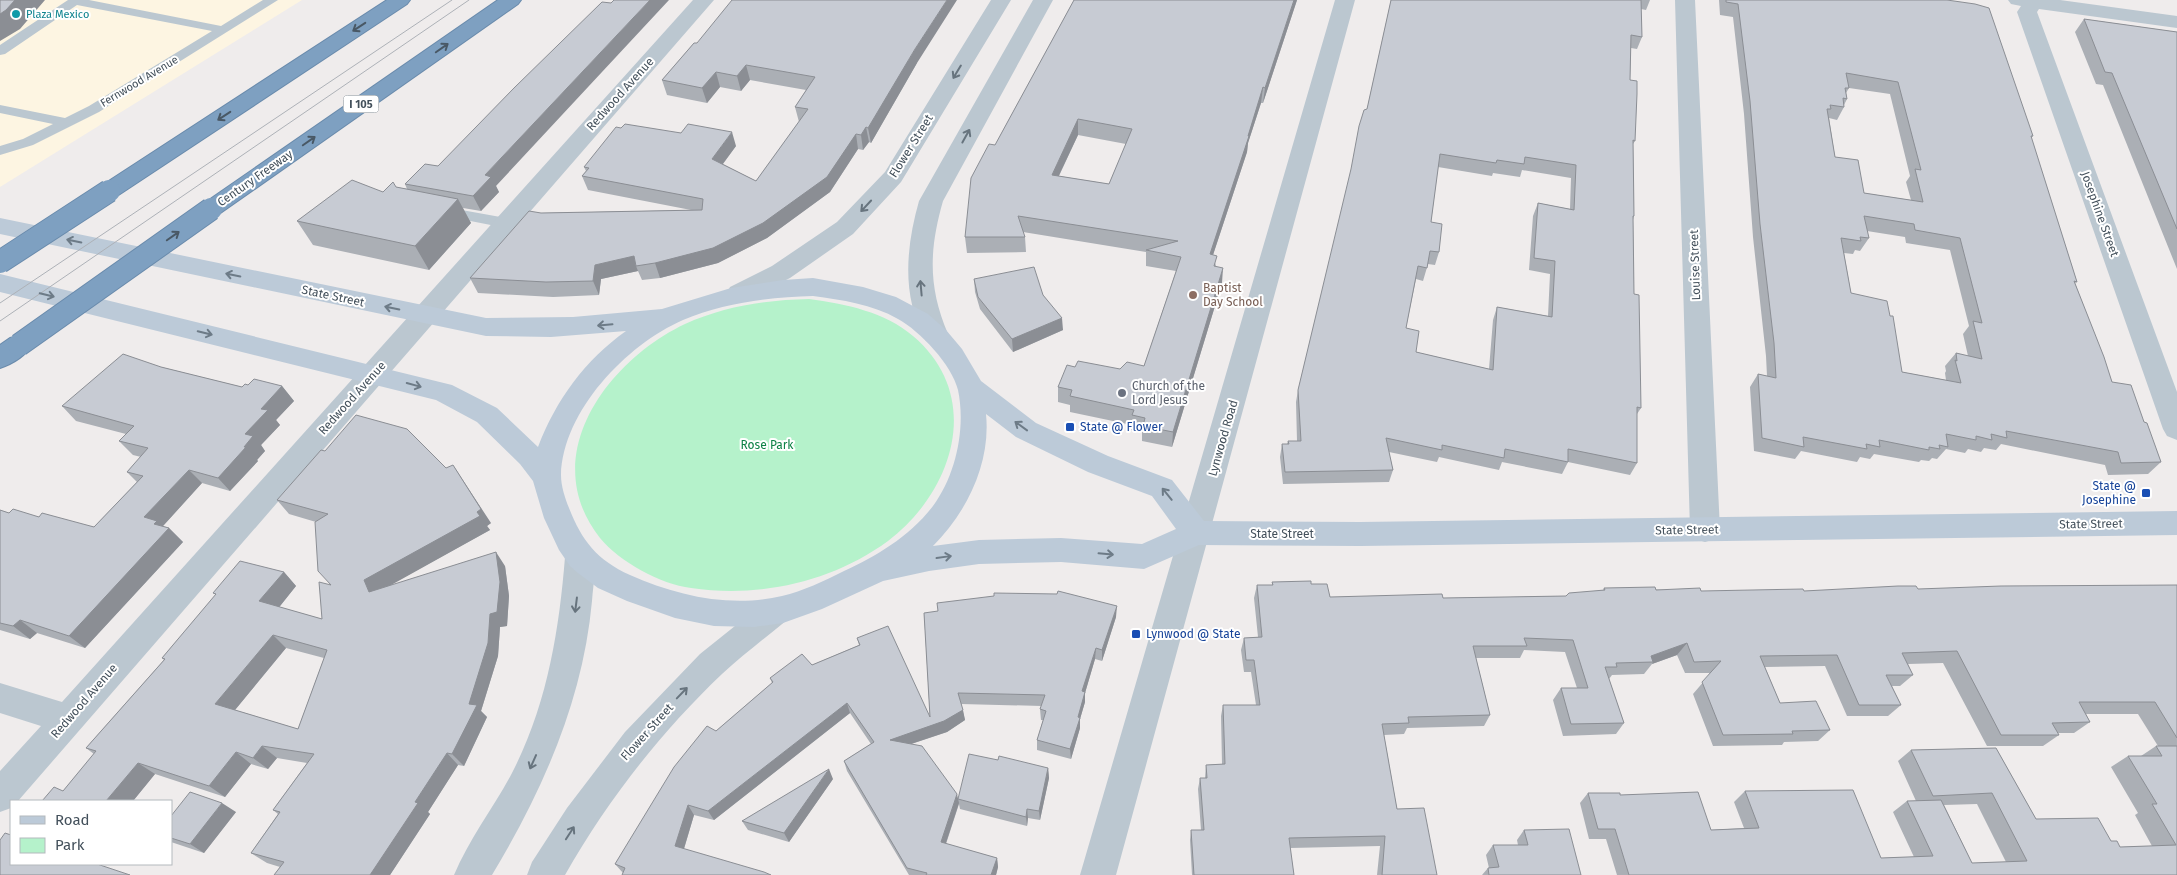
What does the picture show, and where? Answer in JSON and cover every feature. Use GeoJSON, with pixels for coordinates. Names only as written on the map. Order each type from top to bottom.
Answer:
{"type":"FeatureCollection","features":[{"type":"Feature","properties":{"kind":"highway"},"geometry":{"type":"LineString","coordinates":[[0,262],[400,0]]}},
{"type":"Feature","properties":{"kind":"highway","name":"Century Freeway"},"geometry":{"type":"LineString","coordinates":[[10,351],[511,0]]}},
{"type":"Feature","properties":{"kind":"main road","name":"State Street"},"geometry":{"type":"LineString","coordinates":[[0,226],[486,327],[535,330],[608,325],[670,316]]}},
{"type":"Feature","properties":{"kind":"main road"},"geometry":{"type":"LineString","coordinates":[[0,283],[443,392],[487,415],[530,456],[547,478],[556,511],[580,557],[610,580],[646,597],[692,610],[730,614],[776,611],[823,594],[879,569],[917,543],[943,515],[961,483],[970,454],[974,422],[970,387]]}},
{"type":"Feature","properties":{"kind":"main road"},"geometry":{"type":"LineString","coordinates":[[547,478],[553,443],[568,410],[583,387],[606,362],[633,339],[670,316],[738,293],[777,288],[813,287],[850,292],[878,299],[910,314],[935,334],[970,387],[1026,430],[1098,464],[1162,488],[1196,533]]}},
{"type":"Feature","properties":{"kind":"main road","name":"State Street"},"geometry":{"type":"LineString","coordinates":[[879,569],[928,559],[979,552],[1061,550],[1144,557],[1196,533],[1351,534],[2177,523]]}},
{"type":"Feature","properties":{"kind":"street","name":"Redwood Avenue"},"geometry":{"type":"LineString","coordinates":[[0,796],[704,0]]}},
{"type":"Feature","properties":{"kind":"street","name":"Flower Street"},"geometry":{"type":"LineString","coordinates":[[738,293],[781,272],[845,228],[893,177],[1001,0]]}},
{"type":"Feature","properties":{"kind":"street"},"geometry":{"type":"LineString","coordinates":[[935,334],[920,293],[924,222],[931,201],[941,181],[1043,0]]}},
{"type":"Feature","properties":{"kind":"street","name":"Lynwood Road"},"geometry":{"type":"LineString","coordinates":[[1098,875],[1345,0]]}},
{"type":"Feature","properties":{"kind":"street","name":"Louise Street"},"geometry":{"type":"LineString","coordinates":[[1685,0],[1705,530]]}},
{"type":"Feature","properties":{"kind":"street"},"geometry":{"type":"LineString","coordinates":[[2029,1],[2177,22]]}},
{"type":"Feature","properties":{"kind":"street","name":"Josephine Street"},"geometry":{"type":"LineString","coordinates":[[2029,1],[2027,12],[2177,429]]}},
{"type":"Feature","properties":{"kind":"street"},"geometry":{"type":"LineString","coordinates":[[977,39],[1017,46]]}},
{"type":"Feature","properties":{"kind":"street"},"geometry":{"type":"LineString","coordinates":[[472,875],[523,786],[562,685],[572,634],[580,557]]}},
{"type":"Feature","properties":{"kind":"street","name":"Flower Street"},"geometry":{"type":"LineString","coordinates":[[545,875],[592,801],[640,737],[704,670],[776,611]]}},
{"type":"Feature","properties":{"kind":"street"},"geometry":{"type":"LineString","coordinates":[[0,698],[68,719]]}},
{"type":"Feature","properties":{"kind":"lane","name":"Fernwood Avenue"},"geometry":{"type":"LineString","coordinates":[[0,150],[28,142],[94,109],[272,0]]}},
{"type":"Feature","properties":{"kind":"lane"},"geometry":{"type":"LineString","coordinates":[[0,51],[75,1],[224,30]]}},
{"type":"Feature","properties":{"kind":"lane"},"geometry":{"type":"LineString","coordinates":[[0,109],[67,123]]}},
{"type":"Feature","properties":{"kind":"lane"},"geometry":{"type":"LineString","coordinates":[[0,122],[22,113]]}},
{"type":"Feature","properties":{"kind":"lane"},"geometry":{"type":"LineString","coordinates":[[432,209],[506,223]]}},
{"type":"Feature","properties":{"kind":"shaded area","name":"Plaza Mexico"},"geometry":{"type":"Polygon","coordinates":[[[0,0],[302,0],[0,187],[0,0]]]}},
{"type":"Feature","properties":{"kind":"green space","name":"Rose Park"},"geometry":{"type":"Polygon","coordinates":[[[809,299],[864,310],[878,315],[913,336],[935,360],[948,386],[954,414],[952,442],[944,470],[930,496],[911,520],[888,541],[843,567],[819,577],[794,584],[743,591],[691,588],[679,586],[654,577],[629,563],[608,547],[600,538],[582,507],[575,476],[578,444],[589,414],[607,387],[630,362],[656,340],[685,324],[730,308],[777,301],[809,299]]]}},
{"type":"Feature","properties":{"kind":"building"},"geometry":{"type":"Polygon","coordinates":[[[0,0],[15,0],[0,14],[0,0]]]}},
{"type":"Feature","properties":{"kind":"building"},"geometry":{"type":"Polygon","coordinates":[[[614,0],[650,0],[485,175],[491,177],[473,196],[405,184],[425,164],[438,166],[602,2],[611,3],[614,0]]]}},
{"type":"Feature","properties":{"kind":"building"},"geometry":{"type":"Polygon","coordinates":[[[732,0],[947,0],[868,128],[866,127],[861,135],[856,134],[827,177],[763,223],[713,248],[655,263],[636,266],[634,256],[595,265],[593,281],[546,282],[470,278],[529,211],[541,213],[702,210],[703,199],[582,176],[589,168],[584,167],[616,127],[621,128],[625,124],[681,133],[688,124],[732,132],[712,159],[756,181],[808,109],[795,107],[815,77],[746,65],[737,76],[716,72],[702,88],[662,80],[694,43],[697,43],[732,0]]]}},
{"type":"Feature","properties":{"kind":"building"},"geometry":{"type":"Polygon","coordinates":[[[1074,0],[1294,0],[1265,88],[1263,87],[1210,254],[1217,256],[1214,266],[1223,268],[1173,432],[1143,426],[1145,418],[1132,415],[1134,410],[1070,396],[1072,390],[1058,387],[1067,365],[1075,367],[1078,361],[1120,369],[1127,362],[1144,366],[1181,257],[1146,250],[1178,241],[1018,216],[1025,237],[965,237],[971,178],[989,144],[995,145],[1074,0]],[[1078,119],[1052,175],[1109,184],[1132,129],[1078,119]]]}},
{"type":"Feature","properties":{"kind":"building"},"geometry":{"type":"Polygon","coordinates":[[[1391,0],[1641,0],[1642,37],[1631,35],[1630,80],[1637,81],[1635,141],[1633,140],[1633,216],[1634,294],[1639,295],[1641,408],[1637,407],[1637,463],[1568,449],[1568,462],[1505,449],[1504,458],[1442,445],[1442,450],[1386,438],[1393,470],[1285,472],[1282,444],[1289,444],[1288,441],[1301,441],[1298,390],[1351,169],[1359,126],[1364,110],[1367,109],[1391,0]],[[1440,154],[1431,222],[1442,224],[1439,252],[1430,251],[1427,268],[1418,266],[1406,328],[1419,331],[1416,352],[1493,370],[1497,307],[1552,317],[1555,261],[1534,258],[1538,203],[1574,210],[1576,165],[1525,157],[1524,164],[1497,160],[1496,163],[1440,154]]]}},
{"type":"Feature","properties":{"kind":"building"},"geometry":{"type":"Polygon","coordinates":[[[1726,0],[1947,0],[1989,8],[2033,136],[2031,136],[2077,282],[2074,281],[2112,382],[2131,385],[2161,462],[2121,463],[2118,452],[2006,431],[2007,438],[1991,434],[1992,440],[1976,436],[1976,440],[1946,434],[1948,447],[1939,445],[1940,449],[1929,447],[1929,450],[1879,440],[1880,447],[1866,444],[1867,449],[1803,437],[1804,447],[1762,438],[1758,374],[1776,378],[1774,343],[1760,224],[1750,101],[1738,4],[1726,2],[1726,0]],[[1846,73],[1849,88],[1845,88],[1847,99],[1843,98],[1844,107],[1830,105],[1831,109],[1827,109],[1835,157],[1858,160],[1864,193],[1923,202],[1915,169],[1921,170],[1898,82],[1846,73]],[[1864,216],[1869,238],[1860,237],[1861,241],[1841,238],[1851,293],[1887,301],[1890,316],[1893,316],[1902,372],[1961,383],[1955,360],[1957,361],[1956,353],[1982,359],[1973,321],[1982,323],[1960,238],[1915,230],[1914,224],[1864,216]]]}},
{"type":"Feature","properties":{"kind":"building"},"geometry":{"type":"Polygon","coordinates":[[[2084,19],[2177,32],[2177,229],[2112,73],[2105,72],[2084,19]]]}},
{"type":"Feature","properties":{"kind":"building"},"geometry":{"type":"Polygon","coordinates":[[[352,180],[383,192],[393,182],[396,187],[458,199],[415,246],[297,221],[352,180]]]}},
{"type":"Feature","properties":{"kind":"building"},"geometry":{"type":"Polygon","coordinates":[[[1034,267],[1043,295],[1062,318],[1012,339],[978,297],[974,279],[1034,267]]]}},
{"type":"Feature","properties":{"kind":"building"},"geometry":{"type":"Polygon","coordinates":[[[123,354],[161,367],[242,387],[245,384],[248,385],[254,379],[282,386],[261,409],[268,410],[245,434],[253,436],[244,447],[246,447],[218,478],[189,470],[144,517],[157,521],[154,524],[169,528],[69,636],[20,620],[13,626],[0,623],[0,510],[9,513],[13,509],[39,517],[42,513],[94,527],[143,476],[127,472],[148,448],[119,441],[134,426],[62,406],[123,354]]]}},
{"type":"Feature","properties":{"kind":"building"},"geometry":{"type":"Polygon","coordinates":[[[356,415],[407,429],[446,468],[453,465],[481,509],[477,512],[480,516],[364,580],[369,592],[496,552],[500,582],[497,612],[490,614],[488,643],[469,704],[477,705],[452,754],[447,753],[415,802],[418,803],[370,875],[274,875],[284,862],[251,853],[280,812],[273,810],[314,754],[262,746],[253,758],[236,752],[209,786],[138,763],[107,800],[43,800],[54,787],[63,791],[96,751],[86,748],[165,659],[162,658],[216,594],[213,593],[240,561],[284,572],[259,601],[322,619],[319,582],[331,585],[318,571],[315,522],[328,514],[277,500],[321,450],[325,451],[356,415]],[[273,635],[215,704],[298,729],[327,650],[273,635]]]}},
{"type":"Feature","properties":{"kind":"building"},"geometry":{"type":"Polygon","coordinates":[[[1311,581],[1311,584],[1327,584],[1330,597],[1442,594],[1443,598],[1566,596],[1569,593],[1605,590],[1604,588],[1655,587],[1656,590],[1700,588],[1701,591],[1803,589],[1804,591],[1898,586],[1916,586],[1918,589],[2001,586],[2177,585],[2177,738],[2155,702],[2079,702],[2090,722],[2052,723],[2059,735],[2001,735],[1957,651],[1902,653],[1913,675],[1886,675],[1901,705],[1859,705],[1837,655],[1760,656],[1780,703],[1816,701],[1830,730],[1792,731],[1793,734],[1723,735],[1702,682],[1721,661],[1694,662],[1687,643],[1651,656],[1653,662],[1616,663],[1617,667],[1605,667],[1624,723],[1571,724],[1561,688],[1588,688],[1573,640],[1524,638],[1527,646],[1473,646],[1490,715],[1408,717],[1409,723],[1382,724],[1397,809],[1424,808],[1437,875],[1382,875],[1385,836],[1289,838],[1294,875],[1194,875],[1191,830],[1204,830],[1200,778],[1207,778],[1206,765],[1225,764],[1223,705],[1260,705],[1254,660],[1246,660],[1244,638],[1262,637],[1257,585],[1273,585],[1272,582],[1311,581]]]}},
{"type":"Feature","properties":{"kind":"building"},"geometry":{"type":"Polygon","coordinates":[[[1058,591],[1117,606],[1102,650],[1096,648],[1082,691],[1085,692],[1078,717],[1080,718],[1070,749],[1037,740],[1046,711],[1040,709],[1045,695],[958,693],[963,710],[944,721],[890,740],[922,746],[957,794],[941,842],[997,858],[991,875],[926,875],[927,873],[907,868],[844,761],[874,742],[847,703],[708,811],[688,805],[675,846],[771,875],[622,875],[625,868],[615,864],[674,767],[707,726],[716,731],[773,682],[770,678],[802,654],[812,665],[860,645],[857,638],[888,626],[930,717],[924,613],[938,611],[937,603],[994,596],[994,593],[1057,594],[1058,591]]]}},
{"type":"Feature","properties":{"kind":"building"},"geometry":{"type":"Polygon","coordinates":[[[2156,746],[2177,746],[2177,875],[1629,875],[1615,829],[1598,829],[1588,793],[1620,793],[1620,795],[1698,792],[1711,830],[1759,828],[1745,791],[1853,790],[1881,858],[1933,856],[1907,801],[1941,800],[1972,863],[2027,861],[1992,793],[1933,796],[1911,750],[1996,748],[2036,819],[2098,818],[2111,841],[2117,841],[2120,847],[2176,845],[2152,804],[2157,804],[2128,756],[2162,756],[2156,746]]]}},
{"type":"Feature","properties":{"kind":"building"},"geometry":{"type":"Polygon","coordinates":[[[969,754],[998,760],[999,756],[1048,768],[1039,811],[1027,809],[1026,817],[958,799],[969,754]]]}},
{"type":"Feature","properties":{"kind":"building"},"geometry":{"type":"Polygon","coordinates":[[[829,769],[784,833],[742,821],[829,769]]]}},
{"type":"Feature","properties":{"kind":"building"},"geometry":{"type":"Polygon","coordinates":[[[190,792],[222,803],[190,844],[172,838],[172,815],[190,792]]]}},
{"type":"Feature","properties":{"kind":"building"},"geometry":{"type":"Polygon","coordinates":[[[1569,829],[1581,875],[1489,875],[1488,868],[1499,867],[1493,845],[1528,845],[1524,830],[1569,829]]]}},
{"type":"Feature","properties":{"kind":"building"},"geometry":{"type":"Polygon","coordinates":[[[5,833],[10,835],[10,865],[100,865],[130,875],[0,875],[0,840],[5,833]]]}},
{"type":"Feature","properties":{"kind":"tram line"},"geometry":{"type":"LineString","coordinates":[[0,303],[452,0]]}},
{"type":"Feature","properties":{"kind":"tram line"},"geometry":{"type":"LineString","coordinates":[[0,321],[469,0]]}},
{"type":"Feature","properties":{"kind":"place","name":"Plaza Mexico"},"geometry":{"type":"Point","coordinates":[16,14]}},
{"type":"Feature","properties":{"kind":"place","name":"Baptist Day School"},"geometry":{"type":"Point","coordinates":[1193,295]}},
{"type":"Feature","properties":{"kind":"place","name":"Church of the Lord Jesus"},"geometry":{"type":"Point","coordinates":[1122,393]}},
{"type":"Feature","properties":{"kind":"place","name":"State @ Flower"},"geometry":{"type":"Point","coordinates":[1070,427]}},
{"type":"Feature","properties":{"kind":"place","name":"State @ Josephine"},"geometry":{"type":"Point","coordinates":[2146,493]}},
{"type":"Feature","properties":{"kind":"place","name":"Lynwood @ State"},"geometry":{"type":"Point","coordinates":[1136,634]}}]}
